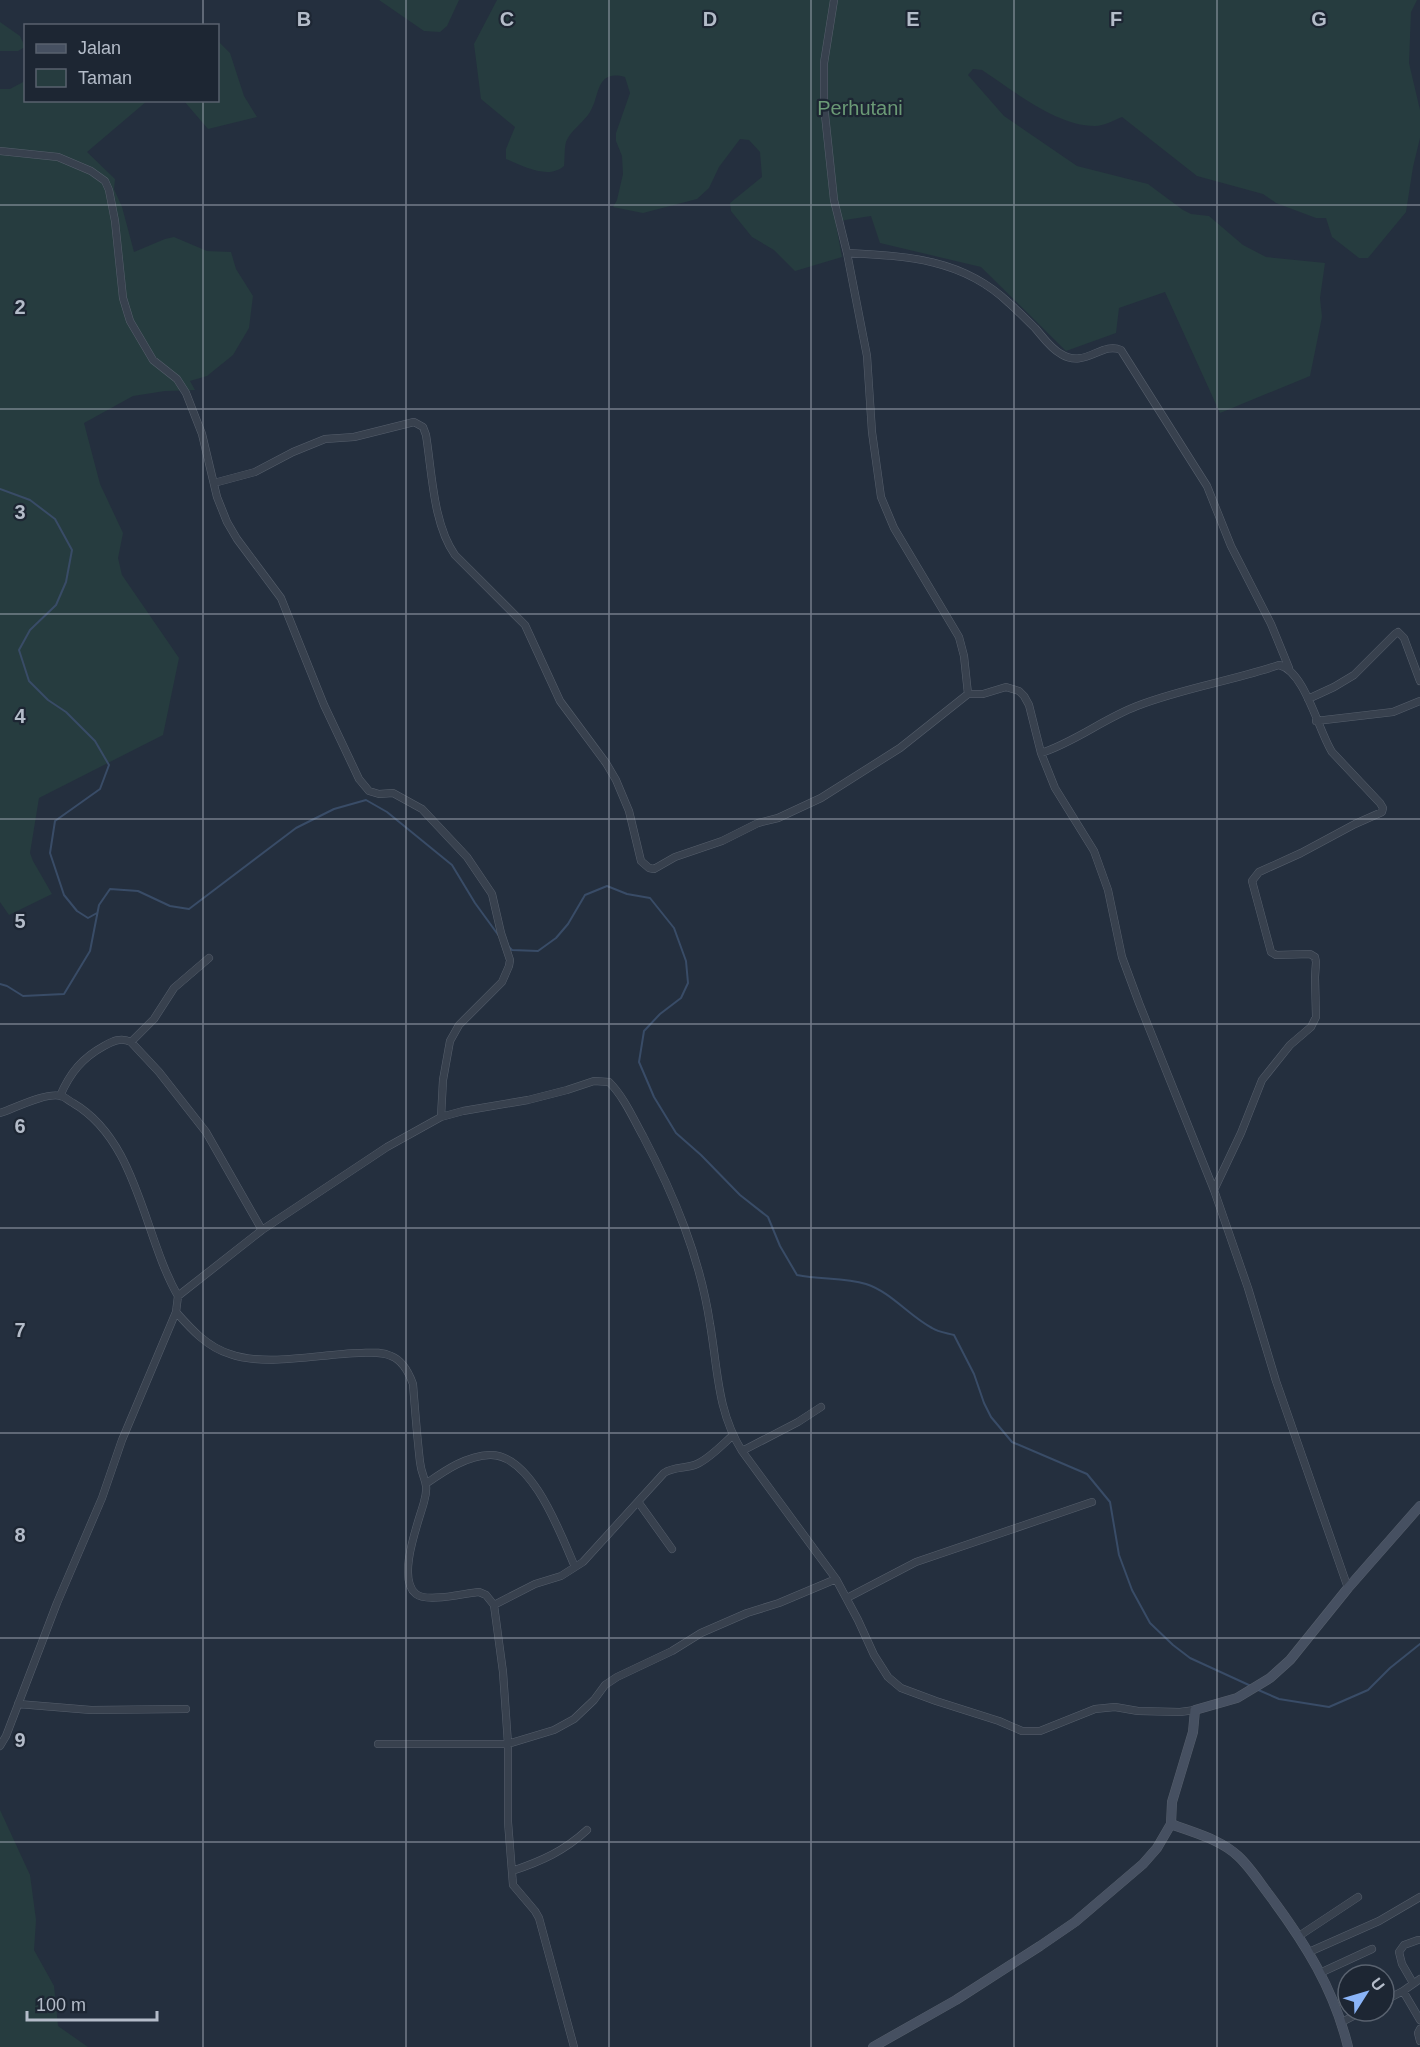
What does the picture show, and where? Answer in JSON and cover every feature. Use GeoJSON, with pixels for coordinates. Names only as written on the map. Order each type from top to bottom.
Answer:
{"type":"FeatureCollection","features":[{"type":"Feature","properties":{"kind":"street"},"geometry":{"type":"LineString","coordinates":[[834,0],[824,63],[824,105],[834,200],[867,356],[872,432],[881,497],[894,528],[959,637],[968,693]]}},
{"type":"Feature","properties":{"kind":"street"},"geometry":{"type":"LineString","coordinates":[[0,151],[58,157],[91,171],[105,181],[115,221],[123,298],[130,321],[153,360],[177,380],[186,393],[202,434],[217,497],[227,522],[237,539],[281,597],[324,705],[359,779],[369,791],[379,794],[393,793],[422,810],[461,850],[492,894],[510,960],[502,982],[459,1025],[450,1041],[443,1080],[441,1117]]}},
{"type":"Feature","properties":{"kind":"street"},"geometry":{"type":"LineString","coordinates":[[847,253],[898,255],[939,262],[966,273],[988,284],[1061,355],[1083,359],[1109,348],[1121,350],[1207,486],[1231,546],[1267,616],[1289,669],[1308,699],[1332,752],[1380,803],[1382,812],[1259,872],[1252,881],[1271,952],[1276,956],[1310,954],[1315,957],[1316,1017],[1309,1030],[1290,1045],[1262,1080],[1215,1190]]}},
{"type":"Feature","properties":{"kind":"street"},"geometry":{"type":"LineString","coordinates":[[214,483],[255,472],[293,452],[325,439],[354,436],[414,422],[423,427],[438,511],[447,545],[454,555],[525,625],[560,701],[616,780],[629,811],[641,861],[649,868],[654,869],[675,857],[722,841],[758,823],[778,818],[828,794],[900,748],[968,693],[983,694],[1006,687],[1024,696],[1029,705],[1041,753],[1055,788],[1094,851],[1101,869],[1108,890],[1122,957],[1215,1190],[1276,1381],[1348,1588]]}},
{"type":"Feature","properties":{"kind":"street"},"geometry":{"type":"LineString","coordinates":[[1308,699],[1354,675],[1398,633],[1404,638],[1420,681]]}},
{"type":"Feature","properties":{"kind":"street"},"geometry":{"type":"LineString","coordinates":[[1041,753],[1059,747],[1108,719],[1137,706],[1279,665],[1289,669]]}},
{"type":"Feature","properties":{"kind":"street"},"geometry":{"type":"LineString","coordinates":[[1316,721],[1393,712],[1420,701]]}},
{"type":"Feature","properties":{"kind":"street"},"geometry":{"type":"LineString","coordinates":[[131,1042],[154,1019],[174,988],[209,958]]}},
{"type":"Feature","properties":{"kind":"street"},"geometry":{"type":"LineString","coordinates":[[60,1096],[73,1072],[92,1052],[113,1040],[125,1039],[131,1042],[159,1072],[206,1132],[262,1230]]}},
{"type":"Feature","properties":{"kind":"street"},"geometry":{"type":"LineString","coordinates":[[178,1296],[262,1230],[387,1147],[441,1117],[528,1100],[594,1081],[609,1082],[629,1111],[653,1156],[670,1189],[686,1230],[710,1323],[718,1389],[732,1436],[742,1452],[836,1579],[881,1668],[901,1688],[1022,1731],[1040,1731],[1095,1709],[1115,1707],[1138,1711],[1180,1712],[1237,1698],[1249,1692],[1270,1678],[1290,1660],[1348,1588],[1420,1506]]}},
{"type":"Feature","properties":{"kind":"street"},"geometry":{"type":"LineString","coordinates":[[0,1113],[44,1097],[60,1096],[90,1114],[121,1157],[132,1180],[169,1279],[178,1296],[176,1312],[126,1431],[102,1498],[57,1603],[6,1736],[0,1746]]}},
{"type":"Feature","properties":{"kind":"street"},"geometry":{"type":"LineString","coordinates":[[176,1312],[210,1345],[240,1357],[299,1358],[338,1353],[381,1353],[393,1356],[410,1375],[413,1384],[421,1469],[427,1483],[424,1502],[412,1539],[410,1585],[418,1596],[428,1598],[479,1592],[486,1595],[494,1605],[503,1672],[508,1744],[508,1822],[513,1885],[536,1911],[539,1918],[574,2047]]}},
{"type":"Feature","properties":{"kind":"street"},"geometry":{"type":"LineString","coordinates":[[742,1452],[821,1407]]}},
{"type":"Feature","properties":{"kind":"street"},"geometry":{"type":"LineString","coordinates":[[494,1605],[575,1568],[639,1503],[664,1473],[700,1463],[732,1436]]}},
{"type":"Feature","properties":{"kind":"street"},"geometry":{"type":"LineString","coordinates":[[427,1483],[449,1468],[472,1458],[492,1455],[506,1459],[528,1476],[545,1503],[575,1568]]}},
{"type":"Feature","properties":{"kind":"street"},"geometry":{"type":"LineString","coordinates":[[847,1598],[916,1562],[1092,1502]]}},
{"type":"Feature","properties":{"kind":"street"},"geometry":{"type":"LineString","coordinates":[[639,1503],[672,1549]]}},
{"type":"Feature","properties":{"kind":"street"},"geometry":{"type":"LineString","coordinates":[[378,1744],[508,1744],[554,1730],[574,1719],[594,1700],[605,1685],[616,1677],[672,1651],[701,1633],[836,1579]]}},
{"type":"Feature","properties":{"kind":"street"},"geometry":{"type":"LineString","coordinates":[[18,1704],[91,1710],[186,1709]]}},
{"type":"Feature","properties":{"kind":"street"},"geometry":{"type":"LineString","coordinates":[[873,2047],[956,2000],[1075,1922],[1143,1864],[1157,1848],[1172,1824],[1172,1802],[1193,1732],[1195,1710]]}},
{"type":"Feature","properties":{"kind":"street"},"geometry":{"type":"LineString","coordinates":[[1172,1824],[1213,1839],[1238,1856],[1299,1936],[1320,1973],[1336,2009]]}},
{"type":"Feature","properties":{"kind":"street"},"geometry":{"type":"LineString","coordinates":[[512,1871],[550,1857],[570,1846],[587,1830]]}},
{"type":"Feature","properties":{"kind":"street"},"geometry":{"type":"LineString","coordinates":[[1299,1936],[1358,1897]]}},
{"type":"Feature","properties":{"kind":"street"},"geometry":{"type":"LineString","coordinates":[[1309,1952],[1379,1921],[1420,1898]]}},
{"type":"Feature","properties":{"kind":"street"},"geometry":{"type":"LineString","coordinates":[[1413,1983],[1402,1964],[1399,1952],[1404,1946],[1418,1940]]}},
{"type":"Feature","properties":{"kind":"street"},"geometry":{"type":"LineString","coordinates":[[1320,1973],[1372,1949]]}},
{"type":"Feature","properties":{"kind":"street"},"geometry":{"type":"LineString","coordinates":[[1396,1995],[1420,1979]]}},
{"type":"Feature","properties":{"kind":"street"},"geometry":{"type":"LineString","coordinates":[[1403,1991],[1420,2020]]}},
{"type":"Feature","properties":{"kind":"street"},"geometry":{"type":"LineString","coordinates":[[1342,2023],[1348,2047]]}},
{"type":"Feature","properties":{"kind":"street"},"geometry":{"type":"LineString","coordinates":[[1420,2029],[1418,2033],[1420,2041]]}},
{"type":"Feature","properties":{"kind":"green space"},"geometry":{"type":"Polygon","coordinates":[[[379,0],[459,0],[447,26],[440,32],[424,31],[379,0]]]}},
{"type":"Feature","properties":{"kind":"green space","name":"Perhutani"},"geometry":{"type":"Polygon","coordinates":[[[497,0],[1417,0],[1411,12],[1409,63],[1420,110],[1420,138],[1406,212],[1368,258],[1359,258],[1332,237],[1326,218],[1316,218],[1276,203],[1263,194],[1197,176],[1122,117],[1095,126],[1065,120],[1036,106],[982,70],[973,69],[968,75],[1004,116],[1077,166],[1148,184],[1183,210],[1191,214],[1209,216],[1243,245],[1266,257],[1325,263],[1320,298],[1322,317],[1310,376],[1220,413],[1165,292],[1119,308],[1116,333],[1066,351],[981,267],[880,243],[871,216],[845,220],[836,225],[842,257],[795,271],[774,250],[752,237],[731,211],[730,203],[762,177],[760,152],[749,140],[740,139],[719,167],[709,188],[697,199],[643,213],[613,207],[623,174],[622,156],[616,141],[616,133],[630,93],[625,77],[608,77],[603,81],[590,112],[566,142],[564,166],[551,172],[543,172],[506,159],[506,149],[515,127],[481,99],[474,44],[497,0]]]}},
{"type":"Feature","properties":{"kind":"green space"},"geometry":{"type":"Polygon","coordinates":[[[0,22],[20,36],[24,48],[18,51],[0,51],[0,22]]]}},
{"type":"Feature","properties":{"kind":"green space"},"geometry":{"type":"Polygon","coordinates":[[[219,42],[230,53],[244,96],[257,117],[208,129],[185,102],[219,102],[219,42]]]}},
{"type":"Feature","properties":{"kind":"green space"},"geometry":{"type":"Polygon","coordinates":[[[24,82],[24,102],[146,102],[87,152],[115,179],[114,189],[122,207],[134,252],[174,237],[207,251],[231,252],[236,269],[253,296],[249,328],[233,355],[207,376],[190,381],[195,390],[165,391],[133,396],[84,423],[100,484],[123,533],[118,558],[122,575],[179,658],[163,735],[39,798],[30,853],[52,894],[9,915],[0,902],[0,89],[10,89],[24,82]]]}},
{"type":"Feature","properties":{"kind":"green space"},"geometry":{"type":"Polygon","coordinates":[[[0,1810],[30,1875],[36,1920],[34,1950],[54,1986],[58,2026],[88,2047],[0,2047],[0,1810]]]}},
{"type":"Feature","properties":{"kind":"waterway"},"geometry":{"type":"LineString","coordinates":[[0,489],[30,500],[55,519],[72,550],[66,582],[56,605],[30,630],[19,650],[29,681],[48,700],[66,712],[95,741],[109,765],[100,789],[55,821],[50,853],[64,895],[77,911],[88,918],[97,913]]}},
{"type":"Feature","properties":{"kind":"waterway"},"geometry":{"type":"LineString","coordinates":[[0,984],[23,996],[64,994],[90,951],[99,905],[110,889],[138,891],[170,906],[189,909],[296,828],[334,809],[366,800],[387,812],[452,865],[499,936]]}},
{"type":"Feature","properties":{"kind":"waterway"},"geometry":{"type":"LineString","coordinates":[[507,945],[512,950],[538,951],[556,938],[568,924],[585,895],[607,886],[627,894],[650,898],[674,928],[686,961],[688,983],[681,998],[660,1014],[644,1031],[639,1062],[654,1097],[676,1133],[740,1195],[768,1217],[780,1246],[797,1275],[866,1284],[892,1298],[932,1328],[954,1335],[974,1374],[991,1417],[1012,1442],[1087,1474],[1110,1502],[1119,1555],[1132,1590],[1150,1623],[1190,1658],[1251,1686]]}},
{"type":"Feature","properties":{"kind":"waterway"},"geometry":{"type":"LineString","coordinates":[[1256,1689],[1279,1699],[1329,1707],[1368,1690],[1390,1668],[1420,1644]]}}]}
